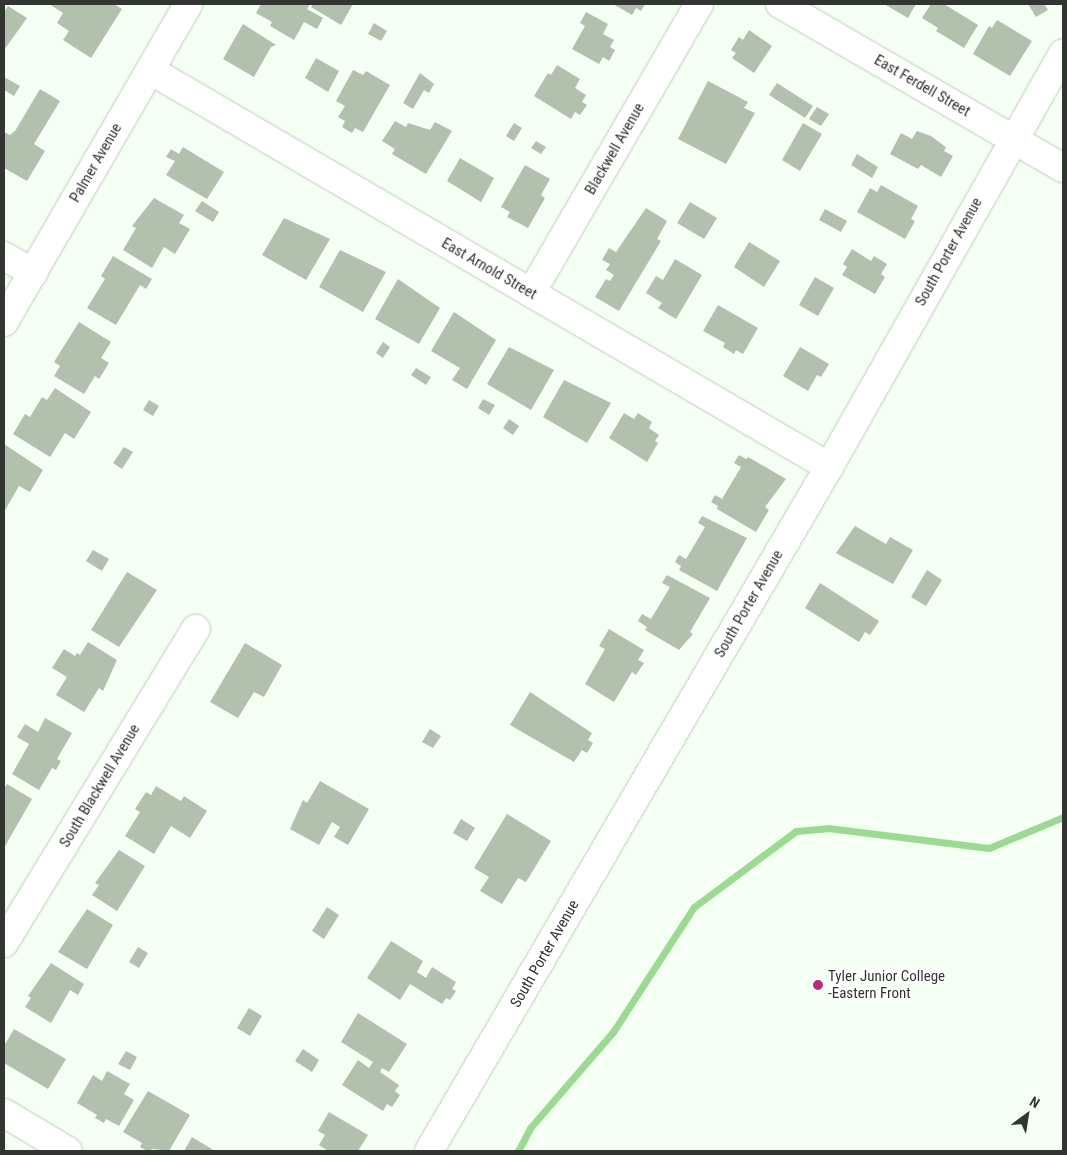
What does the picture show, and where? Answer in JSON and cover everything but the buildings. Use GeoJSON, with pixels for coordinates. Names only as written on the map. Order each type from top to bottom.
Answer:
{"type":"FeatureCollection","features":[{"type":"Feature","properties":{"kind":"street","name":"Palmer Avenue"},"geometry":{"type":"LineString","coordinates":[[4,322],[188,4]]}},
{"type":"Feature","properties":{"kind":"street","name":"Blackwell Avenue"},"geometry":{"type":"LineString","coordinates":[[531,294],[700,4]]}},
{"type":"Feature","properties":{"kind":"street","name":"East Ferdell Street"},"geometry":{"type":"LineString","coordinates":[[780,4],[1063,168]]}},
{"type":"Feature","properties":{"kind":"street","name":"South Porter Avenue"},"geometry":{"type":"LineString","coordinates":[[429,1151],[830,467],[1013,138],[1063,54]]}},
{"type":"Feature","properties":{"kind":"street","name":"East Arnold Street"},"geometry":{"type":"LineString","coordinates":[[150,70],[830,467]]}},
{"type":"Feature","properties":{"kind":"street"},"geometry":{"type":"LineString","coordinates":[[4,256],[33,273]]}},
{"type":"Feature","properties":{"kind":"street","name":"South Blackwell Avenue"},"geometry":{"type":"LineString","coordinates":[[4,943],[196,629]]}},
{"type":"Feature","properties":{"kind":"street"},"geometry":{"type":"LineString","coordinates":[[4,1113],[68,1151]]}},
{"type":"Feature","properties":{"kind":"waterway"},"geometry":{"type":"LineString","coordinates":[[518,1151],[530,1128],[613,1032],[694,907],[796,831],[828,828],[989,848],[1063,817]]}},
{"type":"Feature","properties":{"kind":"place","name":"Tyler Junior College -Eastern Front"},"geometry":{"type":"Point","coordinates":[818,985]}}]}
